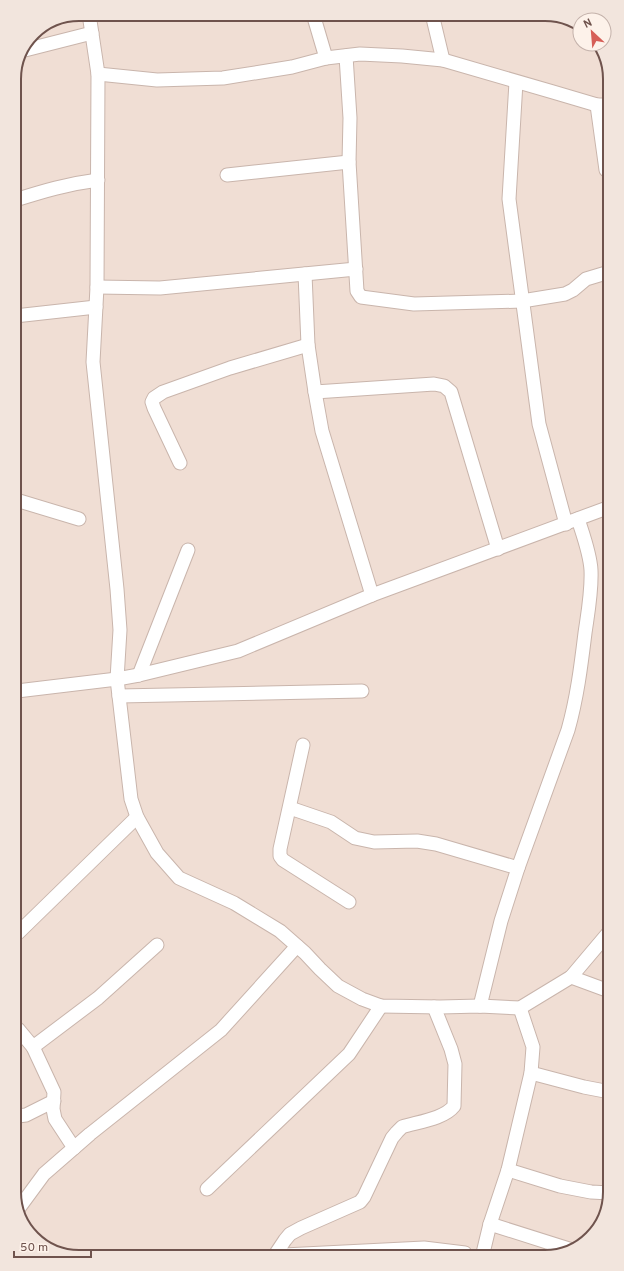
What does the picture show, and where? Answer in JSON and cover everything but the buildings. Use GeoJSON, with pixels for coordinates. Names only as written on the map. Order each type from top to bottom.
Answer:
{"type":"FeatureCollection","features":[{"type":"Feature","properties":{"kind":"street"},"geometry":{"type":"LineString","coordinates":[[90,21],[98,74],[97,287],[93,362],[117,589],[120,630],[118,679],[131,799],[136,817],[157,853],[179,878],[234,903],[280,931],[338,986],[362,999],[381,1006],[480,1006],[520,1008],[571,977],[603,939]]}},
{"type":"Feature","properties":{"kind":"street"},"geometry":{"type":"LineString","coordinates":[[315,21],[326,58]]}},
{"type":"Feature","properties":{"kind":"street"},"geometry":{"type":"LineString","coordinates":[[434,21],[443,60]]}},
{"type":"Feature","properties":{"kind":"street"},"geometry":{"type":"LineString","coordinates":[[30,49],[92,33]]}},
{"type":"Feature","properties":{"kind":"street"},"geometry":{"type":"LineString","coordinates":[[98,74],[157,80],[223,78],[292,66],[326,58],[360,54],[443,60],[601,105],[603,131]]}},
{"type":"Feature","properties":{"kind":"street"},"geometry":{"type":"LineString","coordinates":[[346,56],[350,118],[349,162],[357,291],[361,297],[414,304],[522,301],[565,294],[586,280],[603,274]]}},
{"type":"Feature","properties":{"kind":"street"},"geometry":{"type":"LineString","coordinates":[[480,1006],[501,921],[518,868],[574,710],[591,591],[591,568],[587,549],[572,522],[539,424],[509,199],[516,82]]}},
{"type":"Feature","properties":{"kind":"street"},"geometry":{"type":"LineString","coordinates":[[227,176],[349,162]]}},
{"type":"Feature","properties":{"kind":"street"},"geometry":{"type":"LineString","coordinates":[[21,198],[58,186],[98,180]]}},
{"type":"Feature","properties":{"kind":"street"},"geometry":{"type":"LineString","coordinates":[[97,287],[160,288],[356,268]]}},
{"type":"Feature","properties":{"kind":"street"},"geometry":{"type":"LineString","coordinates":[[305,274],[308,345],[322,431],[372,595]]}},
{"type":"Feature","properties":{"kind":"street"},"geometry":{"type":"LineString","coordinates":[[21,315],[96,308]]}},
{"type":"Feature","properties":{"kind":"street"},"geometry":{"type":"LineString","coordinates":[[180,464],[154,408],[152,402],[154,398],[162,392],[230,368],[308,345]]}},
{"type":"Feature","properties":{"kind":"street"},"geometry":{"type":"LineString","coordinates":[[315,392],[434,384],[444,386],[451,392],[498,549]]}},
{"type":"Feature","properties":{"kind":"street"},"geometry":{"type":"LineString","coordinates":[[21,502],[79,519]]}},
{"type":"Feature","properties":{"kind":"street"},"geometry":{"type":"LineString","coordinates":[[21,691],[118,679],[238,651],[372,595],[603,510]]}},
{"type":"Feature","properties":{"kind":"street"},"geometry":{"type":"LineString","coordinates":[[139,675],[188,550]]}},
{"type":"Feature","properties":{"kind":"street"},"geometry":{"type":"LineString","coordinates":[[120,696],[362,691]]}},
{"type":"Feature","properties":{"kind":"street"},"geometry":{"type":"LineString","coordinates":[[303,745],[280,849],[280,856],[283,860],[350,902]]}},
{"type":"Feature","properties":{"kind":"street"},"geometry":{"type":"LineString","coordinates":[[290,808],[331,822],[355,838],[374,842],[417,841],[436,844],[518,868]]}},
{"type":"Feature","properties":{"kind":"street"},"geometry":{"type":"LineString","coordinates":[[21,929],[136,817]]}},
{"type":"Feature","properties":{"kind":"street"},"geometry":{"type":"LineString","coordinates":[[33,1047],[98,998],[157,945]]}},
{"type":"Feature","properties":{"kind":"street"},"geometry":{"type":"LineString","coordinates":[[22,1204],[44,1174],[74,1148],[221,1030],[297,946]]}},
{"type":"Feature","properties":{"kind":"street"},"geometry":{"type":"LineString","coordinates":[[571,977],[603,989]]}},
{"type":"Feature","properties":{"kind":"street"},"geometry":{"type":"LineString","coordinates":[[207,1189],[349,1054],[381,1006]]}},
{"type":"Feature","properties":{"kind":"street"},"geometry":{"type":"LineString","coordinates":[[278,1250],[290,1234],[360,1202],[364,1197],[392,1138],[402,1127],[444,1114],[454,1106],[455,1064],[451,1049],[434,1007]]}},
{"type":"Feature","properties":{"kind":"street"},"geometry":{"type":"LineString","coordinates":[[484,1250],[490,1224],[508,1170],[531,1073],[532,1047],[520,1008]]}},
{"type":"Feature","properties":{"kind":"street"},"geometry":{"type":"LineString","coordinates":[[21,1033],[33,1047],[54,1092],[53,1109],[55,1119],[74,1148]]}},
{"type":"Feature","properties":{"kind":"street"},"geometry":{"type":"LineString","coordinates":[[531,1073],[603,1091]]}},
{"type":"Feature","properties":{"kind":"street"},"geometry":{"type":"LineString","coordinates":[[21,1116],[26,1115],[54,1101]]}},
{"type":"Feature","properties":{"kind":"street"},"geometry":{"type":"LineString","coordinates":[[508,1170],[560,1186],[591,1192],[603,1193]]}},
{"type":"Feature","properties":{"kind":"street"},"geometry":{"type":"LineString","coordinates":[[490,1224],[563,1247]]}},
{"type":"Feature","properties":{"kind":"street"},"geometry":{"type":"LineString","coordinates":[[386,1250],[424,1248],[440,1250]]}},
{"type":"Feature","properties":{"kind":"shaded area"},"geometry":{"type":"Polygon","coordinates":[[[79,21],[549,21],[571,27],[572,52],[596,52],[602,68],[603,79],[603,1199],[597,1218],[589,1230],[574,1242],[567,1246],[545,1250],[75,1250],[60,1247],[41,1236],[33,1227],[25,1214],[21,1192],[21,75],[27,53],[41,35],[47,31],[57,25],[79,21]]]}}]}
